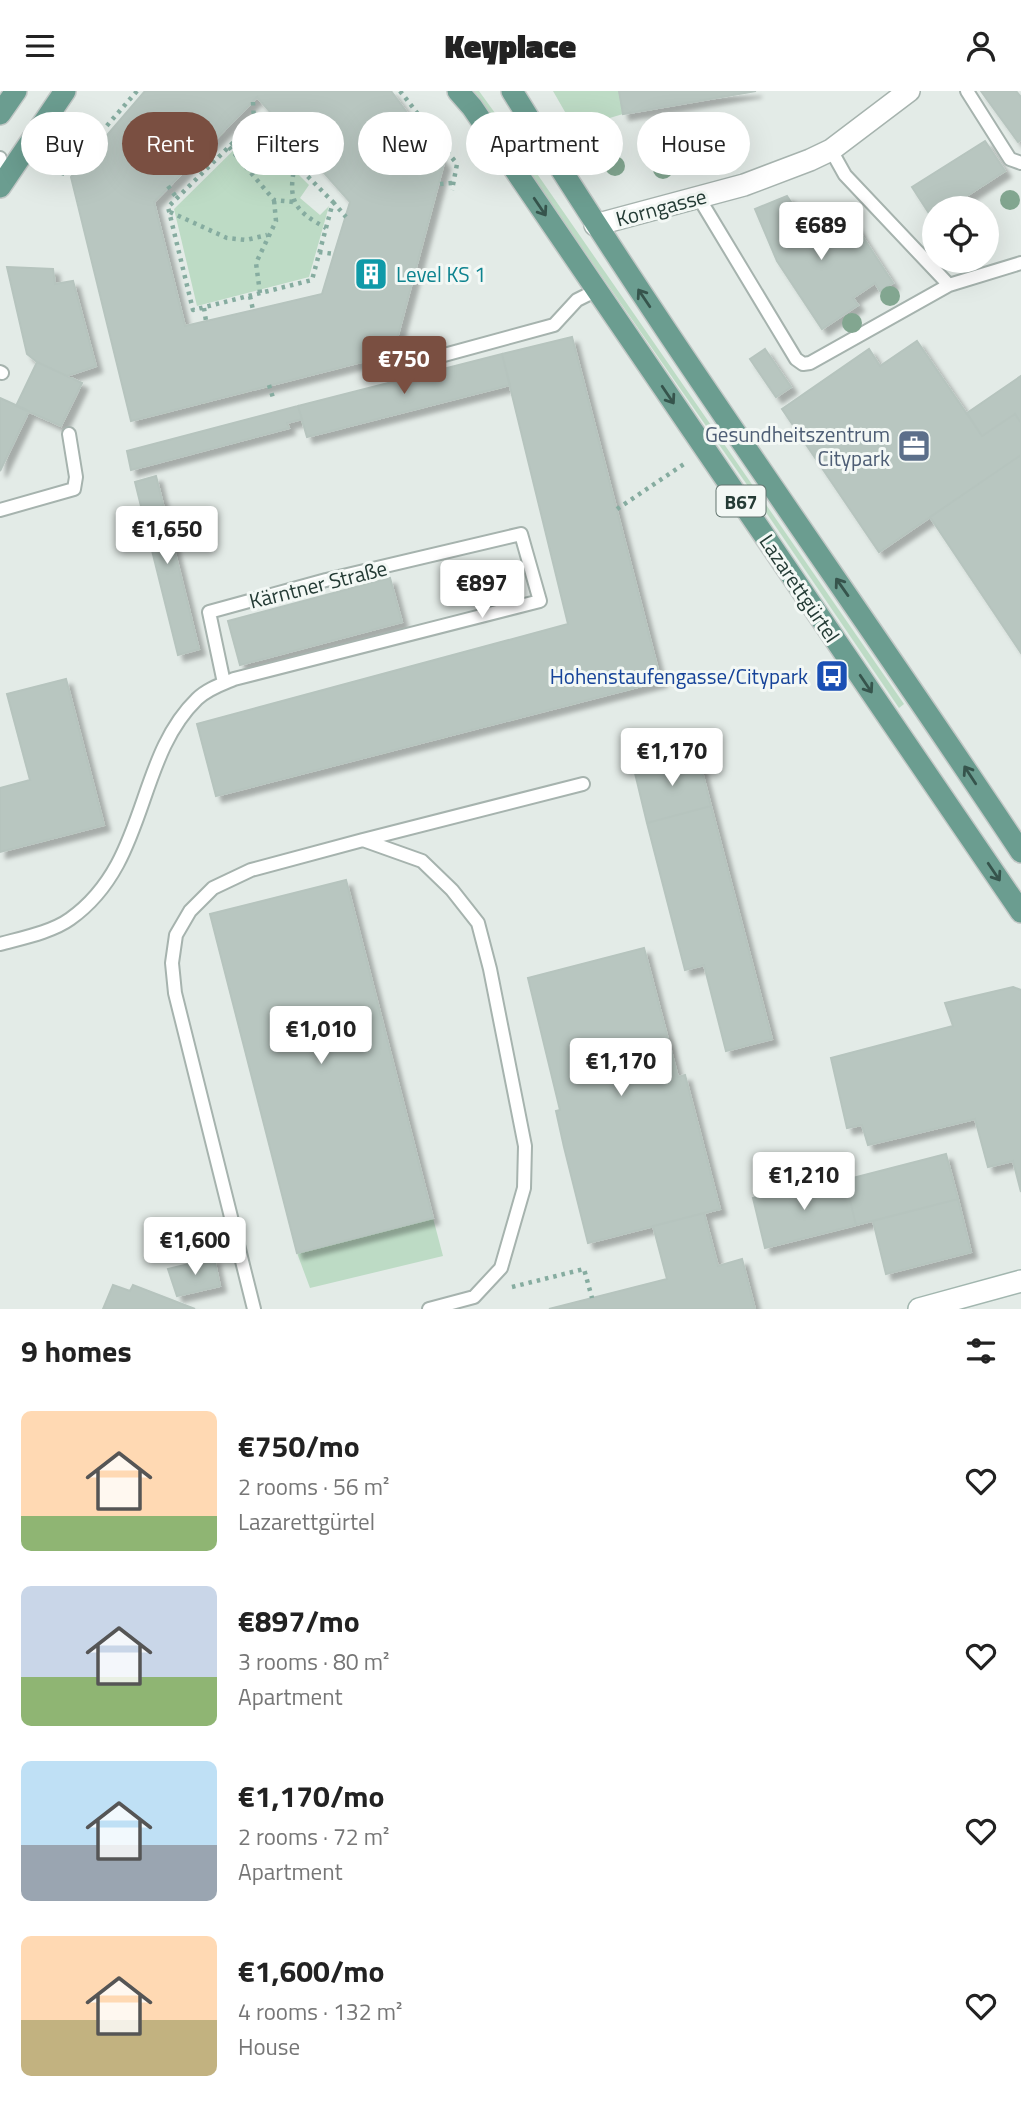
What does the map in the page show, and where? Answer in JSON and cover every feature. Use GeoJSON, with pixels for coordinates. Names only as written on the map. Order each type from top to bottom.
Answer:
{"type":"FeatureCollection","features":[{"type":"Feature","properties":{"kind":"main road"},"geometry":{"type":"LineString","coordinates":[[0,114],[16,91]]}},
{"type":"Feature","properties":{"kind":"main road"},"geometry":{"type":"LineString","coordinates":[[2,174],[65,91]]}},
{"type":"Feature","properties":{"kind":"main road","name":"Lazarettgürtel"},"geometry":{"type":"LineString","coordinates":[[458,91],[1021,912]]}},
{"type":"Feature","properties":{"kind":"main road","name":"Lazarettgürtel"},"geometry":{"type":"LineString","coordinates":[[512,91],[595,225],[886,649],[1021,852]]}},
{"type":"Feature","properties":{"kind":"street","name":"Korngasse"},"geometry":{"type":"LineString","coordinates":[[595,225],[744,185],[831,150],[909,91]]}},
{"type":"Feature","properties":{"kind":"street"},"geometry":{"type":"LineString","coordinates":[[919,1309],[1021,1281]]}},
{"type":"Feature","properties":{"kind":"lane"},"geometry":{"type":"LineString","coordinates":[[967,91],[1010,159],[1021,163]]}},
{"type":"Feature","properties":{"kind":"lane"},"geometry":{"type":"LineString","coordinates":[[831,150],[845,175],[949,285]]}},
{"type":"Feature","properties":{"kind":"lane"},"geometry":{"type":"LineString","coordinates":[[699,198],[796,359],[803,364],[810,363],[949,285],[1021,263]]}},
{"type":"Feature","properties":{"kind":"lane"},"geometry":{"type":"LineString","coordinates":[[411,364],[554,325],[577,300],[597,290]]}},
{"type":"Feature","properties":{"kind":"lane"},"geometry":{"type":"LineString","coordinates":[[0,510],[74,489],[76,477],[69,433]]}},
{"type":"Feature","properties":{"kind":"lane","name":"Kärntner Straße"},"geometry":{"type":"LineString","coordinates":[[0,944],[69,920],[98,895],[109,881],[128,845],[165,747],[180,719],[198,697],[224,683],[540,601],[521,534],[326,580],[209,613],[224,683]]}},
{"type":"Feature","properties":{"kind":"lane"},"geometry":{"type":"LineString","coordinates":[[254,1309],[174,993],[172,963],[176,935],[190,911],[214,888],[251,870],[583,784]]}},
{"type":"Feature","properties":{"kind":"lane"},"geometry":{"type":"LineString","coordinates":[[363,840],[422,861],[452,890],[478,923],[490,968],[525,1146],[524,1188],[501,1268],[474,1297],[429,1309]]}},
{"type":"Feature","properties":{"kind":"path"},"geometry":{"type":"LineString","coordinates":[[108,129],[137,91]]}},
{"type":"Feature","properties":{"kind":"path"},"geometry":{"type":"LineString","coordinates":[[400,91],[457,164],[452,190]]}},
{"type":"Feature","properties":{"kind":"path"},"geometry":{"type":"LineString","coordinates":[[253,101],[254,112]]}},
{"type":"Feature","properties":{"kind":"path"},"geometry":{"type":"LineString","coordinates":[[218,158],[232,144]]}},
{"type":"Feature","properties":{"kind":"path"},"geometry":{"type":"LineString","coordinates":[[229,147],[274,200],[276,221],[267,235],[256,263],[260,293]]}},
{"type":"Feature","properties":{"kind":"path"},"geometry":{"type":"LineString","coordinates":[[201,175],[168,207],[193,310],[312,280],[333,202]]}},
{"type":"Feature","properties":{"kind":"path"},"geometry":{"type":"LineString","coordinates":[[293,175],[291,184],[294,202],[304,216],[326,228]]}},
{"type":"Feature","properties":{"kind":"path"},"geometry":{"type":"LineString","coordinates":[[307,175],[346,217]]}},
{"type":"Feature","properties":{"kind":"path"},"geometry":{"type":"LineString","coordinates":[[440,184],[453,183]]}},
{"type":"Feature","properties":{"kind":"path"},"geometry":{"type":"LineString","coordinates":[[168,186],[177,198]]}},
{"type":"Feature","properties":{"kind":"path"},"geometry":{"type":"LineString","coordinates":[[274,200],[294,202]]}},
{"type":"Feature","properties":{"kind":"path"},"geometry":{"type":"LineString","coordinates":[[169,211],[227,238],[246,240],[267,235]]}},
{"type":"Feature","properties":{"kind":"path"},"geometry":{"type":"LineString","coordinates":[[319,252],[334,254]]}},
{"type":"Feature","properties":{"kind":"path"},"geometry":{"type":"LineString","coordinates":[[250,296],[253,310]]}},
{"type":"Feature","properties":{"kind":"path"},"geometry":{"type":"LineString","coordinates":[[204,308],[206,321]]}},
{"type":"Feature","properties":{"kind":"path"},"geometry":{"type":"LineString","coordinates":[[269,385],[274,401]]}},
{"type":"Feature","properties":{"kind":"path"},"geometry":{"type":"LineString","coordinates":[[617,509],[690,460]]}},
{"type":"Feature","properties":{"kind":"path"},"geometry":{"type":"LineString","coordinates":[[474,1297],[584,1269],[592,1298]]}},
{"type":"Feature","properties":{"kind":"green space"},"geometry":{"type":"Polygon","coordinates":[[[473,91],[479,91],[494,112],[488,112],[473,91]]]}},
{"type":"Feature","properties":{"kind":"green space"},"geometry":{"type":"Polygon","coordinates":[[[553,91],[619,91],[623,112],[565,112],[553,91]]]}},
{"type":"Feature","properties":{"kind":"green space"},"geometry":{"type":"Polygon","coordinates":[[[232,152],[232,175],[299,175],[309,185],[300,198],[320,215],[329,206],[309,277],[197,306],[174,209],[208,175],[218,175],[218,166],[232,152]]]}},
{"type":"Feature","properties":{"kind":"green space"},"geometry":{"type":"Polygon","coordinates":[[[531,175],[538,175],[904,704],[899,708],[531,175]]]}},
{"type":"Feature","properties":{"kind":"green space"},"geometry":{"type":"Polygon","coordinates":[[[433,1218],[443,1256],[310,1288],[297,1253],[433,1218]]]}},
{"type":"Feature","properties":{"kind":"building","name":"Level KS 1"},"geometry":{"type":"Polygon","coordinates":[[[145,91],[391,91],[406,112],[358,112],[358,175],[441,175],[393,354],[131,421],[71,177],[108,175],[108,134],[122,118],[122,175],[180,175],[154,202],[185,326],[322,294],[350,202],[326,175],[344,175],[344,112],[270,112],[257,97],[242,112],[232,112],[232,122],[218,137],[218,112],[127,112],[145,91]]]}},
{"type":"Feature","properties":{"kind":"building"},"geometry":{"type":"Polygon","coordinates":[[[619,91],[756,91],[623,114],[619,91]]]}},
{"type":"Feature","properties":{"kind":"building"},"geometry":{"type":"Polygon","coordinates":[[[981,91],[1016,91],[1021,97],[1021,140],[1018,142],[981,91]]]}},
{"type":"Feature","properties":{"kind":"building"},"geometry":{"type":"Polygon","coordinates":[[[985,141],[1005,171],[966,196],[922,196],[922,202],[912,187],[985,141]]]}},
{"type":"Feature","properties":{"kind":"building"},"geometry":{"type":"Polygon","coordinates":[[[787,196],[819,244],[853,222],[893,283],[880,291],[875,283],[853,298],[858,305],[822,329],[777,261],[755,209],[787,196]]]}},
{"type":"Feature","properties":{"kind":"building"},"geometry":{"type":"Polygon","coordinates":[[[7,267],[53,269],[55,284],[73,281],[96,366],[67,376],[37,362],[27,354],[7,267]]]}},
{"type":"Feature","properties":{"kind":"building"},"geometry":{"type":"Polygon","coordinates":[[[572,337],[661,681],[216,796],[197,724],[568,624],[502,354],[572,337]]]}},
{"type":"Feature","properties":{"kind":"building","name":"Gesundheitszentrum Citypark"},"geometry":{"type":"Polygon","coordinates":[[[917,341],[982,436],[1015,414],[1021,423],[1021,455],[879,552],[782,409],[869,349],[880,366],[917,341]]]}},
{"type":"Feature","properties":{"kind":"building"},"geometry":{"type":"Polygon","coordinates":[[[765,349],[791,387],[776,397],[750,359],[765,349]]]}},
{"type":"Feature","properties":{"kind":"building"},"geometry":{"type":"Polygon","coordinates":[[[502,354],[510,385],[307,437],[298,406],[502,354]]]}},
{"type":"Feature","properties":{"kind":"building"},"geometry":{"type":"Polygon","coordinates":[[[37,362],[82,383],[61,426],[16,406],[37,362]]]}},
{"type":"Feature","properties":{"kind":"building"},"geometry":{"type":"Polygon","coordinates":[[[1021,376],[1021,423],[1015,414],[982,436],[967,413],[1021,376]]]}},
{"type":"Feature","properties":{"kind":"building"},"geometry":{"type":"Polygon","coordinates":[[[0,398],[29,411],[0,471],[0,398]]]}},
{"type":"Feature","properties":{"kind":"building"},"geometry":{"type":"Polygon","coordinates":[[[298,406],[302,419],[287,423],[289,428],[131,470],[127,451],[298,406]]]}},
{"type":"Feature","properties":{"kind":"building"},"geometry":{"type":"Polygon","coordinates":[[[1021,455],[1021,653],[930,517],[1021,455]]]}},
{"type":"Feature","properties":{"kind":"building"},"geometry":{"type":"Polygon","coordinates":[[[156,476],[199,649],[178,655],[135,482],[156,476]]]}},
{"type":"Feature","properties":{"kind":"building"},"geometry":{"type":"Polygon","coordinates":[[[390,578],[402,622],[240,665],[228,621],[390,578]]]}},
{"type":"Feature","properties":{"kind":"building"},"geometry":{"type":"Polygon","coordinates":[[[66,679],[104,825],[0,852],[0,788],[30,780],[7,694],[66,679]]]}},
{"type":"Feature","properties":{"kind":"building"},"geometry":{"type":"Polygon","coordinates":[[[697,752],[711,806],[647,823],[634,769],[697,752]]]}},
{"type":"Feature","properties":{"kind":"building"},"geometry":{"type":"Polygon","coordinates":[[[711,806],[772,1039],[726,1051],[704,965],[685,970],[647,823],[711,806]]]}},
{"type":"Feature","properties":{"kind":"building"},"geometry":{"type":"Polygon","coordinates":[[[346,880],[433,1218],[297,1253],[210,914],[346,880]]]}},
{"type":"Feature","properties":{"kind":"building"},"geometry":{"type":"Polygon","coordinates":[[[644,948],[678,1077],[685,1075],[720,1209],[588,1243],[564,1147],[556,1111],[560,1110],[528,978],[644,948]]]}},
{"type":"Feature","properties":{"kind":"building"},"geometry":{"type":"Polygon","coordinates":[[[1013,987],[1021,990],[1021,1192],[1013,1161],[988,1167],[975,1119],[868,1145],[862,1125],[847,1128],[831,1058],[953,1026],[945,1003],[1013,987]]]}},
{"type":"Feature","properties":{"kind":"building"},"geometry":{"type":"Polygon","coordinates":[[[946,1154],[958,1199],[856,1225],[845,1180],[946,1154]]]}},
{"type":"Feature","properties":{"kind":"building"},"geometry":{"type":"Polygon","coordinates":[[[844,1176],[856,1225],[765,1248],[753,1198],[844,1176]]]}},
{"type":"Feature","properties":{"kind":"building"},"geometry":{"type":"Polygon","coordinates":[[[958,1199],[971,1252],[886,1274],[873,1221],[958,1199]]]}},
{"type":"Feature","properties":{"kind":"building"},"geometry":{"type":"Polygon","coordinates":[[[704,1213],[718,1266],[742,1259],[755,1309],[549,1309],[667,1279],[653,1226],[704,1213]]]}},
{"type":"Feature","properties":{"kind":"building"},"geometry":{"type":"Polygon","coordinates":[[[214,1258],[220,1286],[177,1296],[168,1269],[214,1258]]]}},
{"type":"Feature","properties":{"kind":"building"},"geometry":{"type":"Polygon","coordinates":[[[113,1285],[130,1291],[133,1285],[195,1309],[103,1309],[113,1285]]]}},
{"type":"Feature","properties":{"kind":"place","name":"Level KS 1"},"geometry":{"type":"Point","coordinates":[371,274]}},
{"type":"Feature","properties":{"kind":"place","name":"Gesundheitszentrum Citypark"},"geometry":{"type":"Point","coordinates":[914,446]}},
{"type":"Feature","properties":{"kind":"place","name":"Hohenstaufengasse/Citypark"},"geometry":{"type":"Point","coordinates":[832,676]}}]}
